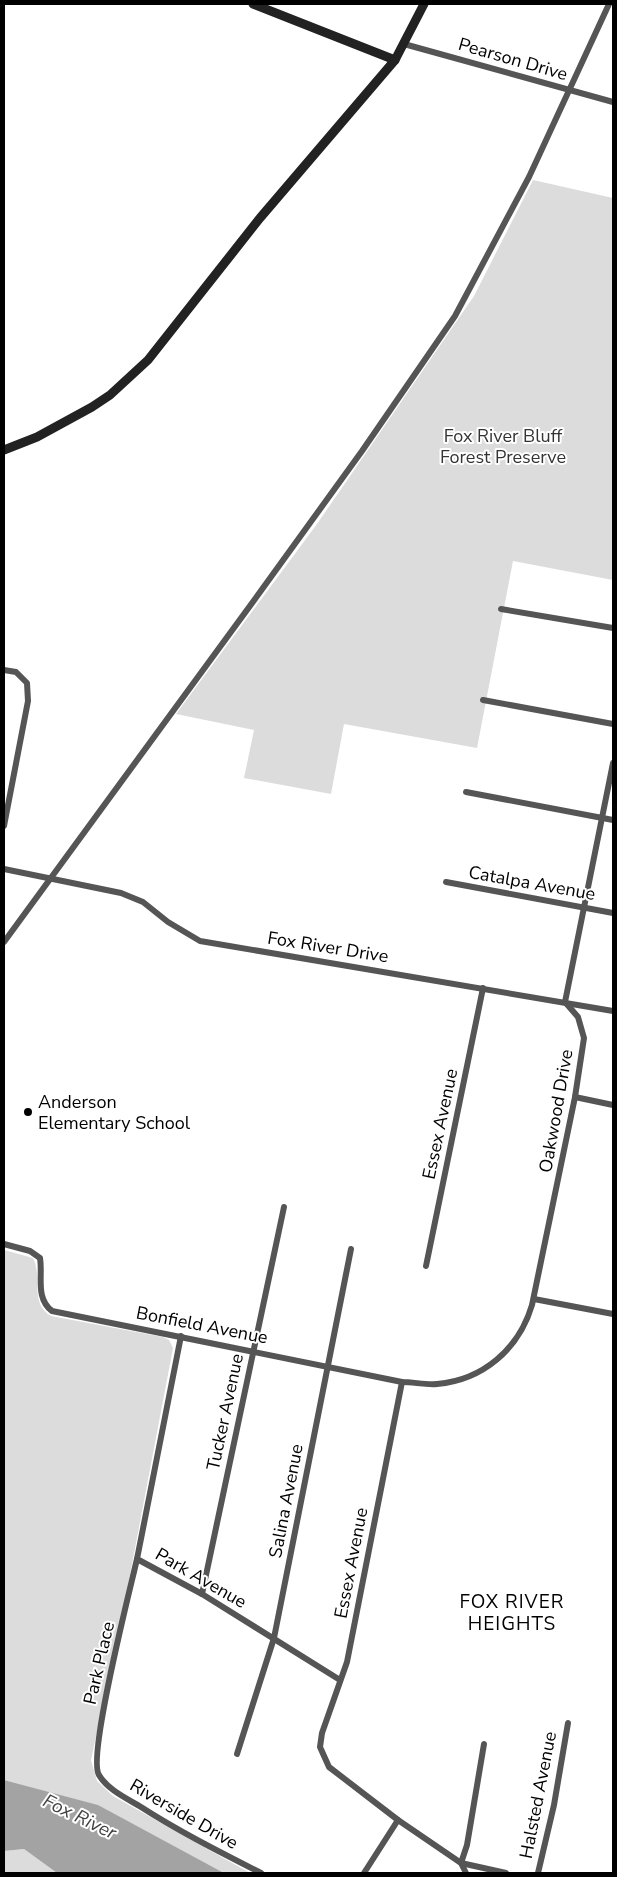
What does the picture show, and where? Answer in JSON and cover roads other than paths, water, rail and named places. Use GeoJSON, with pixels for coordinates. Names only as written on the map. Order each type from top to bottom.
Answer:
{"type":"FeatureCollection","features":[{"type":"Feature","properties":{"kind":"main road"},"geometry":{"type":"LineString","coordinates":[[252,4],[395,60]]}},
{"type":"Feature","properties":{"kind":"main road"},"geometry":{"type":"LineString","coordinates":[[4,450],[37,437],[92,407],[110,395],[148,360],[266,212],[395,60],[424,4]]}},
{"type":"Feature","properties":{"kind":"street"},"geometry":{"type":"LineString","coordinates":[[4,942],[362,451],[455,316],[529,177],[609,4]]}},
{"type":"Feature","properties":{"kind":"street","name":"Pearson Drive"},"geometry":{"type":"LineString","coordinates":[[404,44],[613,102]]}},
{"type":"Feature","properties":{"kind":"street"},"geometry":{"type":"LineString","coordinates":[[501,609],[613,628]]}},
{"type":"Feature","properties":{"kind":"street"},"geometry":{"type":"LineString","coordinates":[[4,670],[16,672],[27,683],[28,701],[4,826]]}},
{"type":"Feature","properties":{"kind":"street"},"geometry":{"type":"LineString","coordinates":[[483,700],[613,724]]}},
{"type":"Feature","properties":{"kind":"street"},"geometry":{"type":"LineString","coordinates":[[565,1002],[613,763]]}},
{"type":"Feature","properties":{"kind":"street"},"geometry":{"type":"LineString","coordinates":[[466,792],[613,820]]}},
{"type":"Feature","properties":{"kind":"street","name":"Fox River Drive"},"geometry":{"type":"LineString","coordinates":[[4,869],[121,893],[143,902],[168,922],[200,941],[613,1011]]}},
{"type":"Feature","properties":{"kind":"street","name":"Catalpa Avenue"},"geometry":{"type":"LineString","coordinates":[[446,882],[613,913]]}},
{"type":"Feature","properties":{"kind":"street","name":"Essex Avenue"},"geometry":{"type":"LineString","coordinates":[[426,1266],[483,988]]}},
{"type":"Feature","properties":{"kind":"street","name":"Oakwood Drive"},"geometry":{"type":"LineString","coordinates":[[402,1382],[427,1384],[454,1382],[484,1370],[503,1354],[529,1316],[575,1097],[584,1038],[578,1017],[565,1002]]}},
{"type":"Feature","properties":{"kind":"street"},"geometry":{"type":"LineString","coordinates":[[575,1097],[613,1105]]}},
{"type":"Feature","properties":{"kind":"street","name":"Tucker Avenue"},"geometry":{"type":"LineString","coordinates":[[202,1594],[284,1207]]}},
{"type":"Feature","properties":{"kind":"street","name":"Bonfield Avenue"},"geometry":{"type":"LineString","coordinates":[[4,1244],[30,1251],[40,1258],[42,1272],[41,1298],[45,1306],[52,1311],[328,1365],[402,1382]]}},
{"type":"Feature","properties":{"kind":"street","name":"Salina Avenue"},"geometry":{"type":"LineString","coordinates":[[237,1754],[274,1638],[351,1250]]}},
{"type":"Feature","properties":{"kind":"street"},"geometry":{"type":"LineString","coordinates":[[534,1299],[613,1314]]}},
{"type":"Feature","properties":{"kind":"street","name":"Park Avenue"},"geometry":{"type":"LineString","coordinates":[[181,1336],[137,1559],[202,1594],[340,1680]]}},
{"type":"Feature","properties":{"kind":"street","name":"Essex Avenue"},"geometry":{"type":"LineString","coordinates":[[398,1820],[329,1767],[320,1747],[322,1732],[334,1704],[347,1662],[402,1382]]}},
{"type":"Feature","properties":{"kind":"street","name":"Park Place"},"geometry":{"type":"LineString","coordinates":[[97,1774],[95,1764],[101,1725],[137,1559]]}},
{"type":"Feature","properties":{"kind":"street","name":"Halsted Avenue"},"geometry":{"type":"LineString","coordinates":[[538,1873],[554,1805],[568,1723]]}},
{"type":"Feature","properties":{"kind":"street"},"geometry":{"type":"LineString","coordinates":[[466,1873],[461,1863],[467,1845],[484,1744]]}},
{"type":"Feature","properties":{"kind":"street","name":"Riverside Drive"},"geometry":{"type":"LineString","coordinates":[[97,1774],[109,1788],[151,1814],[261,1873]]}},
{"type":"Feature","properties":{"kind":"street"},"geometry":{"type":"LineString","coordinates":[[364,1873],[398,1820],[461,1863],[506,1873]]}},
{"type":"Feature","properties":{"kind":"water","name":"Fox River"},"geometry":{"type":"Polygon","coordinates":[[[4,1780],[98,1805],[224,1873],[57,1873],[24,1849],[4,1851],[4,1780]]]}},
{"type":"Feature","properties":{"kind":"place","name":"Anderson Elementary School"},"geometry":{"type":"Point","coordinates":[28,1112]}},
{"type":"Feature","properties":{"kind":"district","name":"FOX RIVER HEIGHTS"},"geometry":{"type":"Point","coordinates":[512,1612]}},
{"type":"Feature","properties":{"kind":"park label","name":"Fox River Bluff Forest Preserve"},"geometry":{"type":"Point","coordinates":[503,446]}}]}
